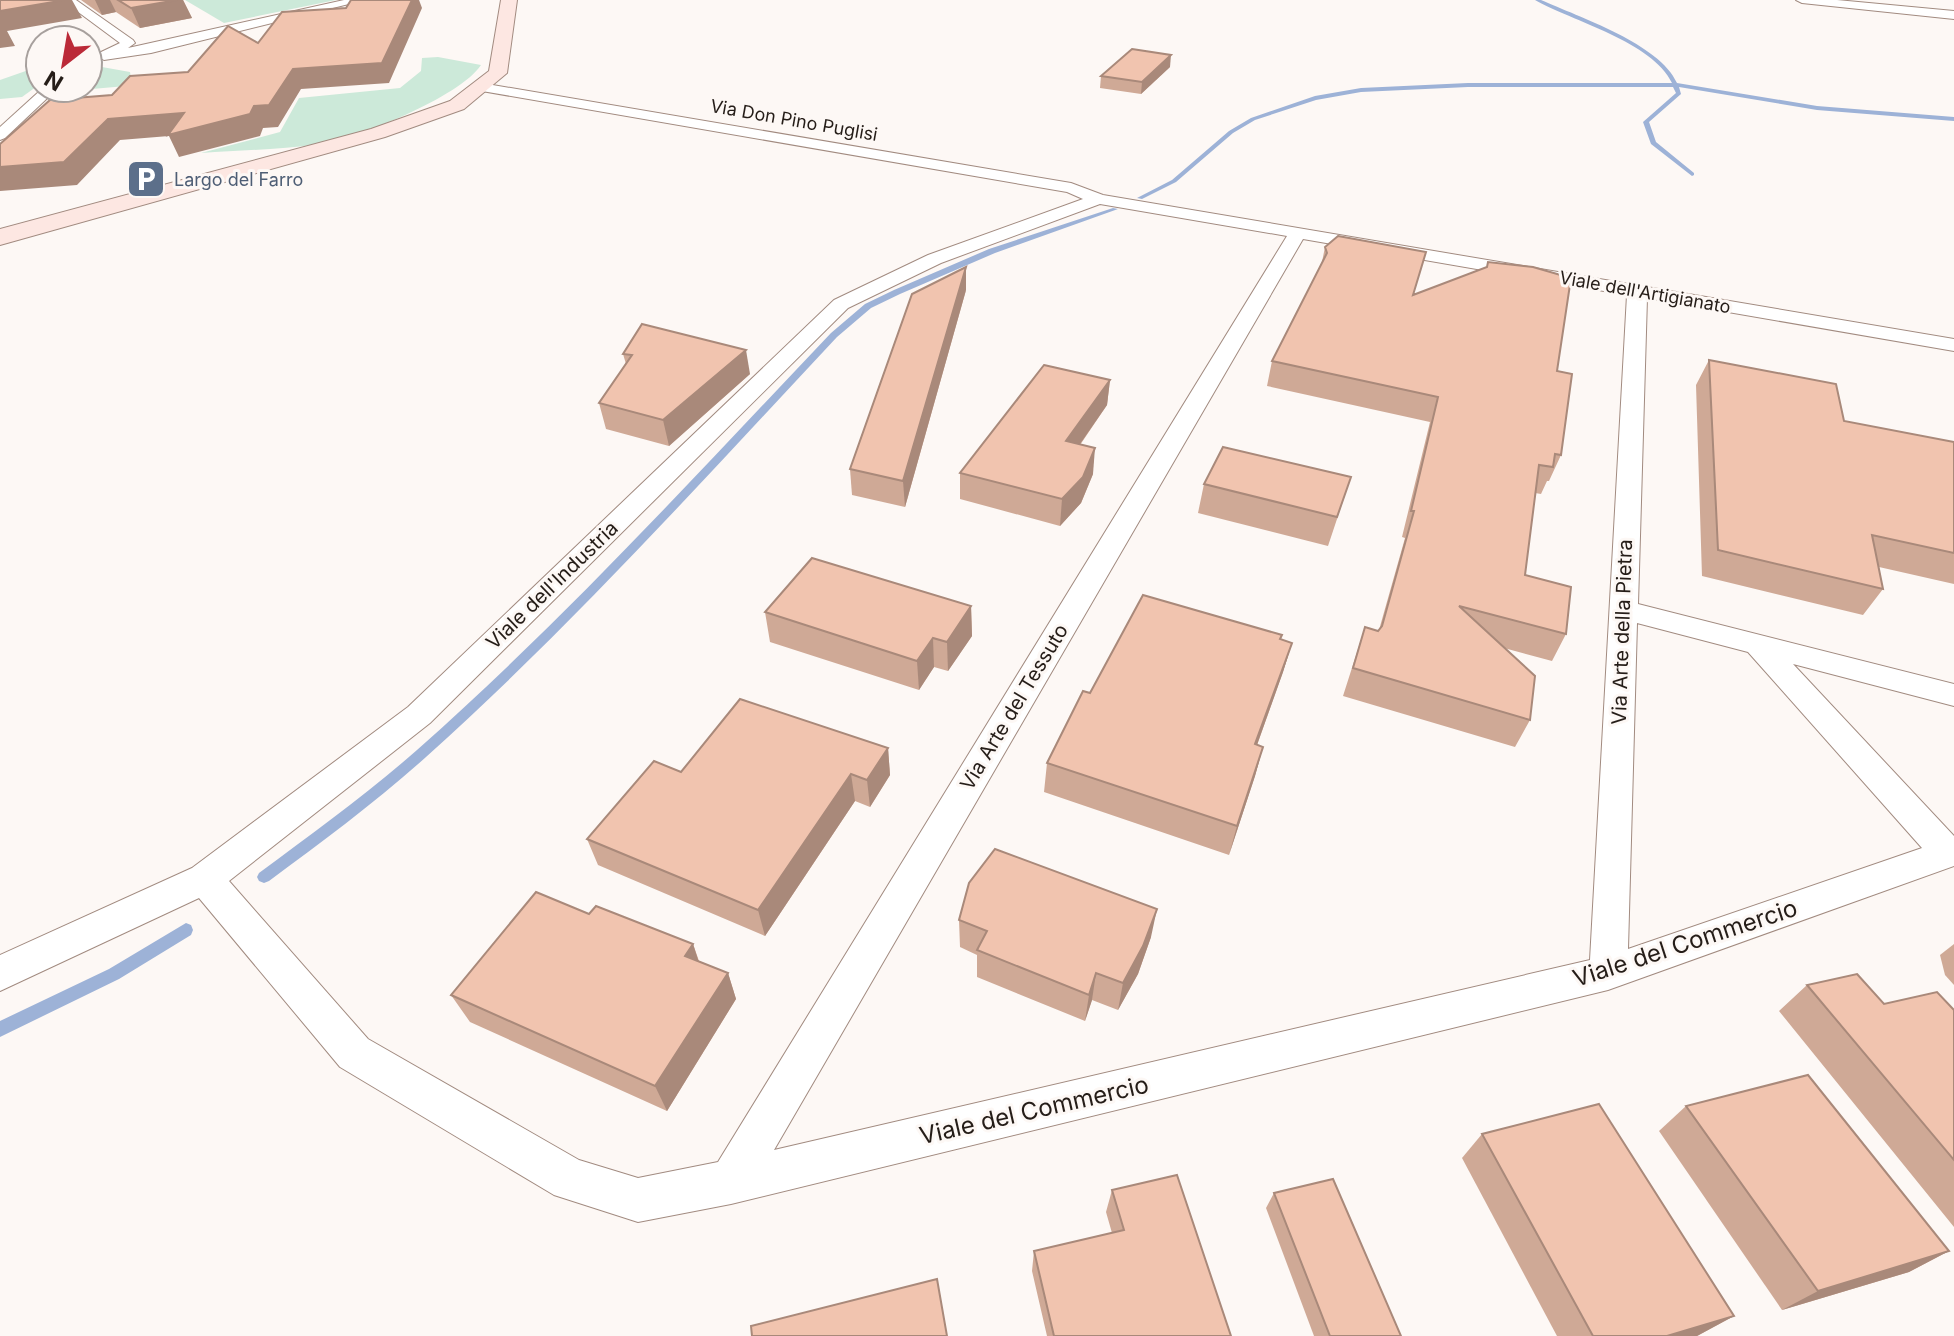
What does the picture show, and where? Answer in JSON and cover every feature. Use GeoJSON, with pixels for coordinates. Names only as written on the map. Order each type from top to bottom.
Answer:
{"type":"FeatureCollection","features":[{"type":"Feature","properties":{"kind":"street"},"geometry":{"type":"LineString","coordinates":[[68,0],[102,24]]}},
{"type":"Feature","properties":{"kind":"street"},"geometry":{"type":"LineString","coordinates":[[104,56],[151,49],[359,0]]}},
{"type":"Feature","properties":{"kind":"street"},"geometry":{"type":"LineString","coordinates":[[0,237],[378,133],[457,105],[498,73],[509,0]]}},
{"type":"Feature","properties":{"kind":"street"},"geometry":{"type":"LineString","coordinates":[[1802,0],[1954,15]]}},
{"type":"Feature","properties":{"kind":"street"},"geometry":{"type":"LineString","coordinates":[[104,25],[129,43],[123,49],[104,56]]}},
{"type":"Feature","properties":{"kind":"street"},"geometry":{"type":"LineString","coordinates":[[104,56],[139,64]]}},
{"type":"Feature","properties":{"kind":"street","name":"Via Don Pino Puglisi"},"geometry":{"type":"LineString","coordinates":[[481,87],[1071,188],[1099,199]]}},
{"type":"Feature","properties":{"kind":"street"},"geometry":{"type":"LineString","coordinates":[[0,135],[34,104]]}},
{"type":"Feature","properties":{"kind":"street","name":"Viale dell'Artigianato"},"geometry":{"type":"LineString","coordinates":[[1099,199],[1954,345]]}},
{"type":"Feature","properties":{"kind":"street","name":"Viale dell'Industria"},"geometry":{"type":"LineString","coordinates":[[0,974],[205,879],[419,715],[841,304],[882,280],[1099,199]]}},
{"type":"Feature","properties":{"kind":"street","name":"Via Arte del Tessuto"},"geometry":{"type":"LineString","coordinates":[[731,1182],[1298,233]]}},
{"type":"Feature","properties":{"kind":"street","name":"Via Arte della Pietra"},"geometry":{"type":"LineString","coordinates":[[1608,973],[1637,291]]}},
{"type":"Feature","properties":{"kind":"street"},"geometry":{"type":"LineString","coordinates":[[1622,610],[1954,695]]}},
{"type":"Feature","properties":{"kind":"street"},"geometry":{"type":"LineString","coordinates":[[1757,644],[1951,852]]}},
{"type":"Feature","properties":{"kind":"street","name":"Viale del Commercio"},"geometry":{"type":"LineString","coordinates":[[205,879],[354,1053],[570,1179],[638,1200],[731,1182],[1608,973],[1951,852]]}},
{"type":"Feature","properties":{"kind":"green space"},"geometry":{"type":"Polygon","coordinates":[[[185,0],[336,0],[224,23],[185,0]]]}},
{"type":"Feature","properties":{"kind":"green space"},"geometry":{"type":"Polygon","coordinates":[[[438,57],[481,65],[470,77],[430,103],[357,134],[304,146],[201,153],[280,132],[299,98],[400,88],[421,71],[422,58],[438,57]]]}},
{"type":"Feature","properties":{"kind":"green space"},"geometry":{"type":"Polygon","coordinates":[[[104,67],[130,72],[131,78],[126,86],[104,88],[104,67]]]}},
{"type":"Feature","properties":{"kind":"green space"},"geometry":{"type":"Polygon","coordinates":[[[24,72],[24,96],[0,99],[0,80],[24,72]]]}},
{"type":"Feature","properties":{"kind":"building"},"geometry":{"type":"Polygon","coordinates":[[[0,0],[65,0],[0,11],[0,0]]]}},
{"type":"Feature","properties":{"kind":"building"},"geometry":{"type":"Polygon","coordinates":[[[118,0],[177,0],[131,8],[118,0]]]}},
{"type":"Feature","properties":{"kind":"building"},"geometry":{"type":"Polygon","coordinates":[[[351,0],[412,0],[382,63],[293,69],[269,105],[254,106],[250,114],[168,135],[184,113],[108,119],[64,162],[0,167],[0,144],[45,104],[104,104],[104,96],[112,95],[130,76],[188,72],[228,26],[258,43],[282,12],[346,8],[351,0]]]}},
{"type":"Feature","properties":{"kind":"building"},"geometry":{"type":"Polygon","coordinates":[[[1132,49],[1171,55],[1142,82],[1101,76],[1132,49]]]}},
{"type":"Feature","properties":{"kind":"building"},"geometry":{"type":"Polygon","coordinates":[[[1338,236],[1426,252],[1413,295],[1487,267],[1488,262],[1533,267],[1571,278],[1557,371],[1572,374],[1561,455],[1555,454],[1553,467],[1539,465],[1525,575],[1571,587],[1566,634],[1459,606],[1535,676],[1530,720],[1353,668],[1365,627],[1378,631],[1382,626],[1414,511],[1411,511],[1438,397],[1272,361],[1327,253],[1325,247],[1338,236]]]}},
{"type":"Feature","properties":{"kind":"building"},"geometry":{"type":"Polygon","coordinates":[[[966,267],[903,481],[850,469],[912,294],[966,267]]]}},
{"type":"Feature","properties":{"kind":"building"},"geometry":{"type":"Polygon","coordinates":[[[642,324],[746,350],[663,420],[599,403],[632,355],[623,354],[642,324]]]}},
{"type":"Feature","properties":{"kind":"building"},"geometry":{"type":"Polygon","coordinates":[[[1709,360],[1836,384],[1844,421],[1954,442],[1954,553],[1872,535],[1883,589],[1718,550],[1709,360]]]}},
{"type":"Feature","properties":{"kind":"building"},"geometry":{"type":"Polygon","coordinates":[[[1044,365],[1110,380],[1066,441],[1095,448],[1083,477],[1062,499],[960,473],[1044,365]]]}},
{"type":"Feature","properties":{"kind":"building"},"geometry":{"type":"Polygon","coordinates":[[[1223,447],[1351,477],[1337,517],[1204,484],[1223,447]]]}},
{"type":"Feature","properties":{"kind":"building"},"geometry":{"type":"Polygon","coordinates":[[[812,558],[971,606],[947,642],[933,638],[917,661],[765,612],[812,558]]]}},
{"type":"Feature","properties":{"kind":"building"},"geometry":{"type":"Polygon","coordinates":[[[1143,595],[1282,635],[1280,639],[1292,643],[1255,744],[1263,747],[1237,826],[1047,763],[1083,691],[1090,693],[1143,595]]]}},
{"type":"Feature","properties":{"kind":"building"},"geometry":{"type":"Polygon","coordinates":[[[740,699],[888,748],[867,780],[851,774],[758,910],[587,839],[654,761],[681,772],[740,699]]]}},
{"type":"Feature","properties":{"kind":"building"},"geometry":{"type":"Polygon","coordinates":[[[995,849],[1157,909],[1143,946],[1123,983],[1096,973],[1089,995],[977,950],[987,931],[959,920],[969,883],[995,849]]]}},
{"type":"Feature","properties":{"kind":"building"},"geometry":{"type":"Polygon","coordinates":[[[536,892],[589,914],[596,906],[693,944],[685,956],[728,973],[655,1086],[451,995],[536,892]]]}},
{"type":"Feature","properties":{"kind":"building"},"geometry":{"type":"Polygon","coordinates":[[[1857,974],[1884,1004],[1937,992],[1954,1010],[1954,1160],[1807,985],[1857,974]]]}},
{"type":"Feature","properties":{"kind":"building"},"geometry":{"type":"Polygon","coordinates":[[[1808,1075],[1949,1251],[1818,1291],[1686,1106],[1808,1075]]]}},
{"type":"Feature","properties":{"kind":"building"},"geometry":{"type":"Polygon","coordinates":[[[1599,1104],[1734,1316],[1667,1336],[1593,1336],[1482,1134],[1599,1104]]]}},
{"type":"Feature","properties":{"kind":"building"},"geometry":{"type":"Polygon","coordinates":[[[1177,1175],[1231,1336],[1054,1336],[1034,1251],[1124,1230],[1112,1190],[1177,1175]]]}},
{"type":"Feature","properties":{"kind":"building"},"geometry":{"type":"Polygon","coordinates":[[[1333,1179],[1401,1336],[1330,1336],[1274,1193],[1333,1179]]]}},
{"type":"Feature","properties":{"kind":"building"},"geometry":{"type":"Polygon","coordinates":[[[937,1279],[947,1336],[752,1336],[751,1326],[937,1279]]]}},
{"type":"Feature","properties":{"kind":"waterway"},"geometry":{"type":"LineString","coordinates":[[1537,0],[1640,49],[1658,62],[1676,85]]}},
{"type":"Feature","properties":{"kind":"waterway"},"geometry":{"type":"LineString","coordinates":[[1140,198],[1174,181],[1231,132],[1253,119],[1315,98],[1361,90],[1468,85],[1676,85]]}},
{"type":"Feature","properties":{"kind":"waterway"},"geometry":{"type":"LineString","coordinates":[[1676,85],[1817,108],[1954,119]]}},
{"type":"Feature","properties":{"kind":"waterway"},"geometry":{"type":"LineString","coordinates":[[1676,85],[1679,93],[1646,122],[1653,143],[1692,174]]}},
{"type":"Feature","properties":{"kind":"waterway"},"geometry":{"type":"LineString","coordinates":[[264,877],[343,819],[492,690],[632,550],[834,335],[868,306],[992,251],[1115,209]]}},
{"type":"Feature","properties":{"kind":"waterway"},"geometry":{"type":"LineString","coordinates":[[0,1029],[114,974],[186,930]]}},
{"type":"Feature","properties":{"kind":"place","name":"Largo del Farro"},"geometry":{"type":"Point","coordinates":[146,179]}}]}
